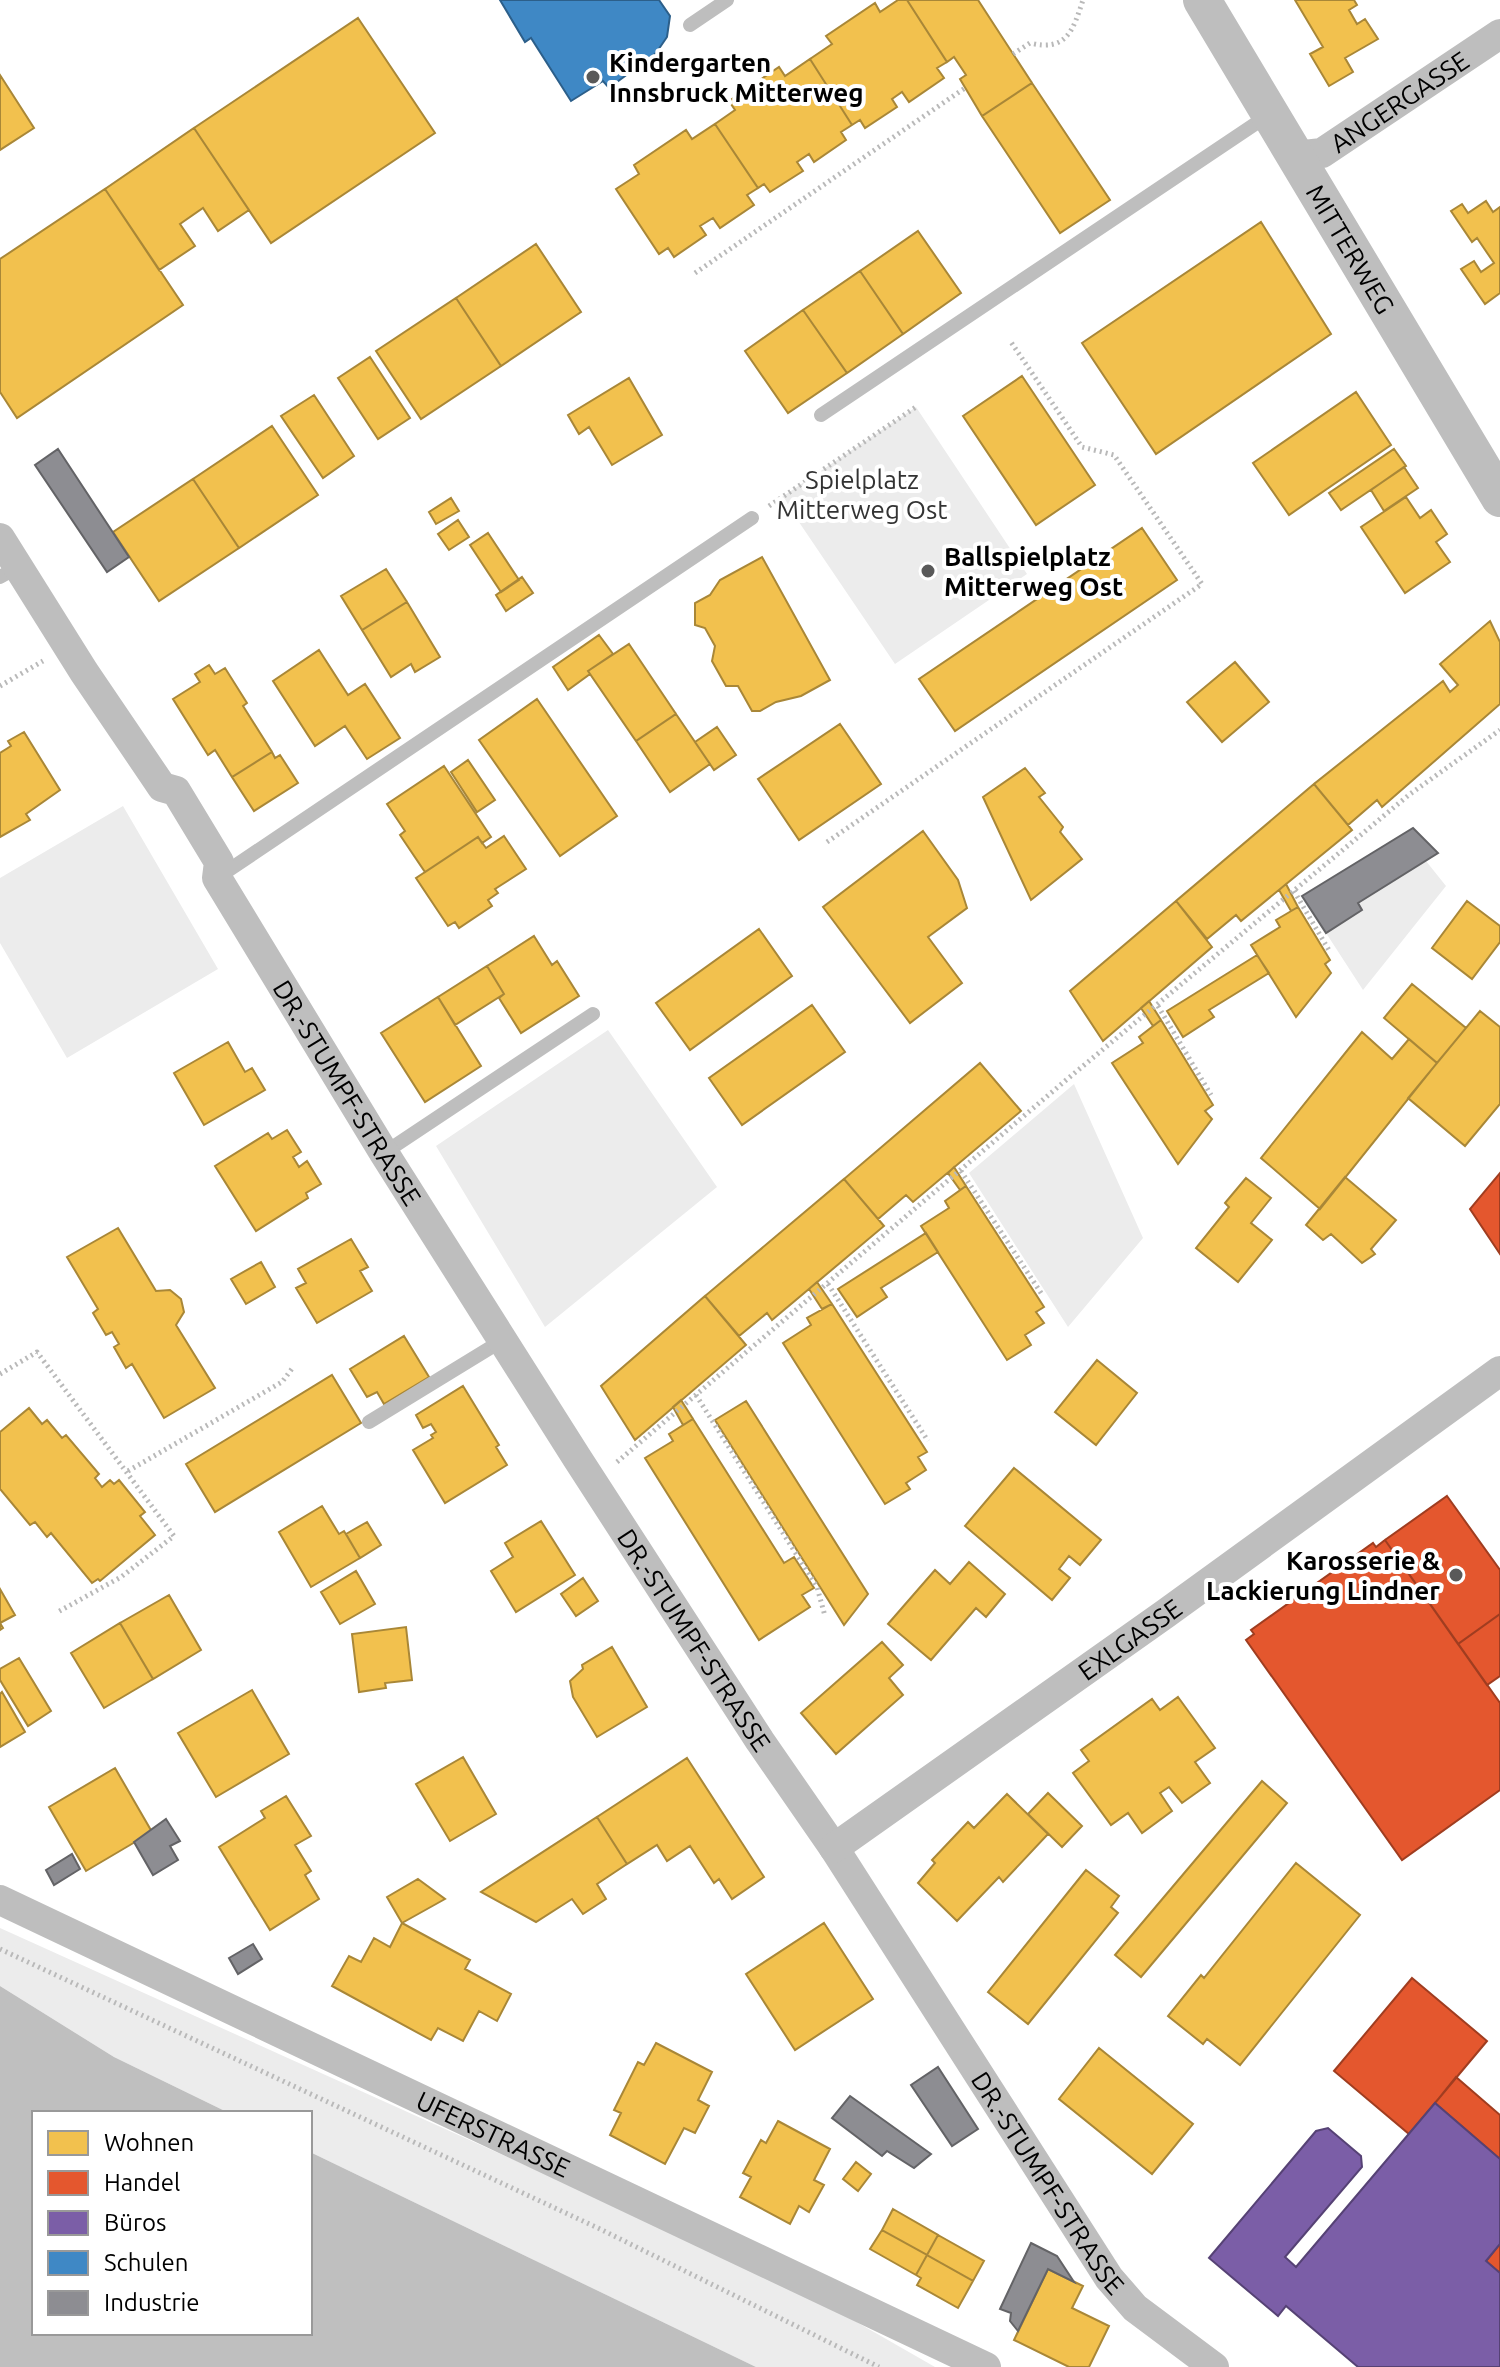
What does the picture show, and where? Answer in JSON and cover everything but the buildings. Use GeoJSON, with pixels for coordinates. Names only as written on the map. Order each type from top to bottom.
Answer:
{"type":"FeatureCollection","features":[{"type":"Feature","properties":{"kind":"street","name":"MITTERWEG"},"geometry":{"type":"LineString","coordinates":[[1202,0],[1500,498]]}},
{"type":"Feature","properties":{"kind":"street","name":"ANGERGASSE"},"geometry":{"type":"LineString","coordinates":[[1295,156],[1322,153],[1500,34]]}},
{"type":"Feature","properties":{"kind":"street","name":"DR.-STUMPF-STRASSE"},"geometry":{"type":"LineString","coordinates":[[0,538],[9,572],[68,647],[162,787],[159,801],[202,872],[217,878],[384,1153],[503,1340],[1109,2278],[1135,2308],[1214,2367]]}},
{"type":"Feature","properties":{"kind":"street","name":"EXLGASSE"},"geometry":{"type":"LineString","coordinates":[[834,1848],[1165,1614],[1500,1371]]}},
{"type":"Feature","properties":{"kind":"street","name":"UFERSTRASSE"},"geometry":{"type":"LineString","coordinates":[[0,1900],[986,2367]]}},
{"type":"Feature","properties":{"kind":"lane"},"geometry":{"type":"LineString","coordinates":[[690,25],[727,0]]}},
{"type":"Feature","properties":{"kind":"lane"},"geometry":{"type":"LineString","coordinates":[[821,415],[1271,113]]}},
{"type":"Feature","properties":{"kind":"lane"},"geometry":{"type":"LineString","coordinates":[[217,878],[752,518]]}},
{"type":"Feature","properties":{"kind":"lane"},"geometry":{"type":"LineString","coordinates":[[384,1153],[593,1014]]}},
{"type":"Feature","properties":{"kind":"lane"},"geometry":{"type":"LineString","coordinates":[[369,1422],[503,1340]]}},
{"type":"Feature","properties":{"kind":"path"},"geometry":{"type":"LineString","coordinates":[[1013,54],[1030,43],[1044,46],[1057,44],[1069,35],[1083,0]]}},
{"type":"Feature","properties":{"kind":"path"},"geometry":{"type":"LineString","coordinates":[[695,273],[965,88]]}},
{"type":"Feature","properties":{"kind":"path"},"geometry":{"type":"LineString","coordinates":[[827,842],[1202,584],[1114,455],[1082,447],[1011,342]]}},
{"type":"Feature","properties":{"kind":"path"},"geometry":{"type":"LineString","coordinates":[[752,518],[916,407]]}},
{"type":"Feature","properties":{"kind":"path"},"geometry":{"type":"LineString","coordinates":[[0,686],[68,647]]}},
{"type":"Feature","properties":{"kind":"path"},"geometry":{"type":"LineString","coordinates":[[623,1457],[1065,1081],[1410,794],[1500,730]]}},
{"type":"Feature","properties":{"kind":"path"},"geometry":{"type":"LineString","coordinates":[[1294,891],[1330,952]]}},
{"type":"Feature","properties":{"kind":"path"},"geometry":{"type":"LineString","coordinates":[[1158,1006],[1211,1095]]}},
{"type":"Feature","properties":{"kind":"path"},"geometry":{"type":"LineString","coordinates":[[961,1171],[1043,1296]]}},
{"type":"Feature","properties":{"kind":"path"},"geometry":{"type":"LineString","coordinates":[[828,1284],[928,1441]]}},
{"type":"Feature","properties":{"kind":"path"},"geometry":{"type":"LineString","coordinates":[[0,1374],[37,1352],[174,1536],[121,1577],[56,1613]]}},
{"type":"Feature","properties":{"kind":"path"},"geometry":{"type":"LineString","coordinates":[[128,1471],[282,1382],[294,1366]]}},
{"type":"Feature","properties":{"kind":"path"},"geometry":{"type":"LineString","coordinates":[[696,1395],[817,1587],[825,1616]]}},
{"type":"Feature","properties":{"kind":"path"},"geometry":{"type":"LineString","coordinates":[[0,1949],[587,2223],[879,2367]]}},
{"type":"Feature","properties":{"kind":"green space","name":"Spielplatz Mitterweg Ost"},"geometry":{"type":"Polygon","coordinates":[[[916,407],[1027,574],[895,664],[782,497],[916,407]]]}},
{"type":"Feature","properties":{"kind":"green space"},"geometry":{"type":"Polygon","coordinates":[[[123,806],[218,969],[67,1058],[0,943],[0,878],[123,806]]]}},
{"type":"Feature","properties":{"kind":"green space"},"geometry":{"type":"Polygon","coordinates":[[[1426,861],[1446,886],[1363,990],[1326,933],[1361,910],[1358,903],[1426,861]]]}},
{"type":"Feature","properties":{"kind":"green space"},"geometry":{"type":"Polygon","coordinates":[[[608,1030],[717,1187],[545,1327],[436,1146],[608,1030]]]}},
{"type":"Feature","properties":{"kind":"green space"},"geometry":{"type":"Polygon","coordinates":[[[1074,1084],[1143,1238],[1068,1327],[969,1173],[1074,1084]]]}},
{"type":"Feature","properties":{"kind":"green space"},"geometry":{"type":"Polygon","coordinates":[[[0,1928],[627,2211],[853,2320],[935,2367],[756,2367],[312,2153],[312,2111],[225,2111],[114,2057],[0,1986],[0,1928]]]}},
{"type":"Feature","properties":{"kind":"shaded area"},"geometry":{"type":"Polygon","coordinates":[[[0,1986],[114,2057],[225,2111],[32,2111],[32,2335],[312,2335],[312,2153],[756,2367],[0,2367],[0,1986]]]}},
{"type":"Feature","properties":{"kind":"place","name":"Kindergarten Innsbruck Mitterweg"},"geometry":{"type":"Point","coordinates":[593,77]}},
{"type":"Feature","properties":{"kind":"place","name":"Ballspielplatz Mitterweg Ost"},"geometry":{"type":"Point","coordinates":[928,571]}},
{"type":"Feature","properties":{"kind":"place","name":"Karosserie & Lackierung Lindner"},"geometry":{"type":"Point","coordinates":[1456,1575]}}]}
